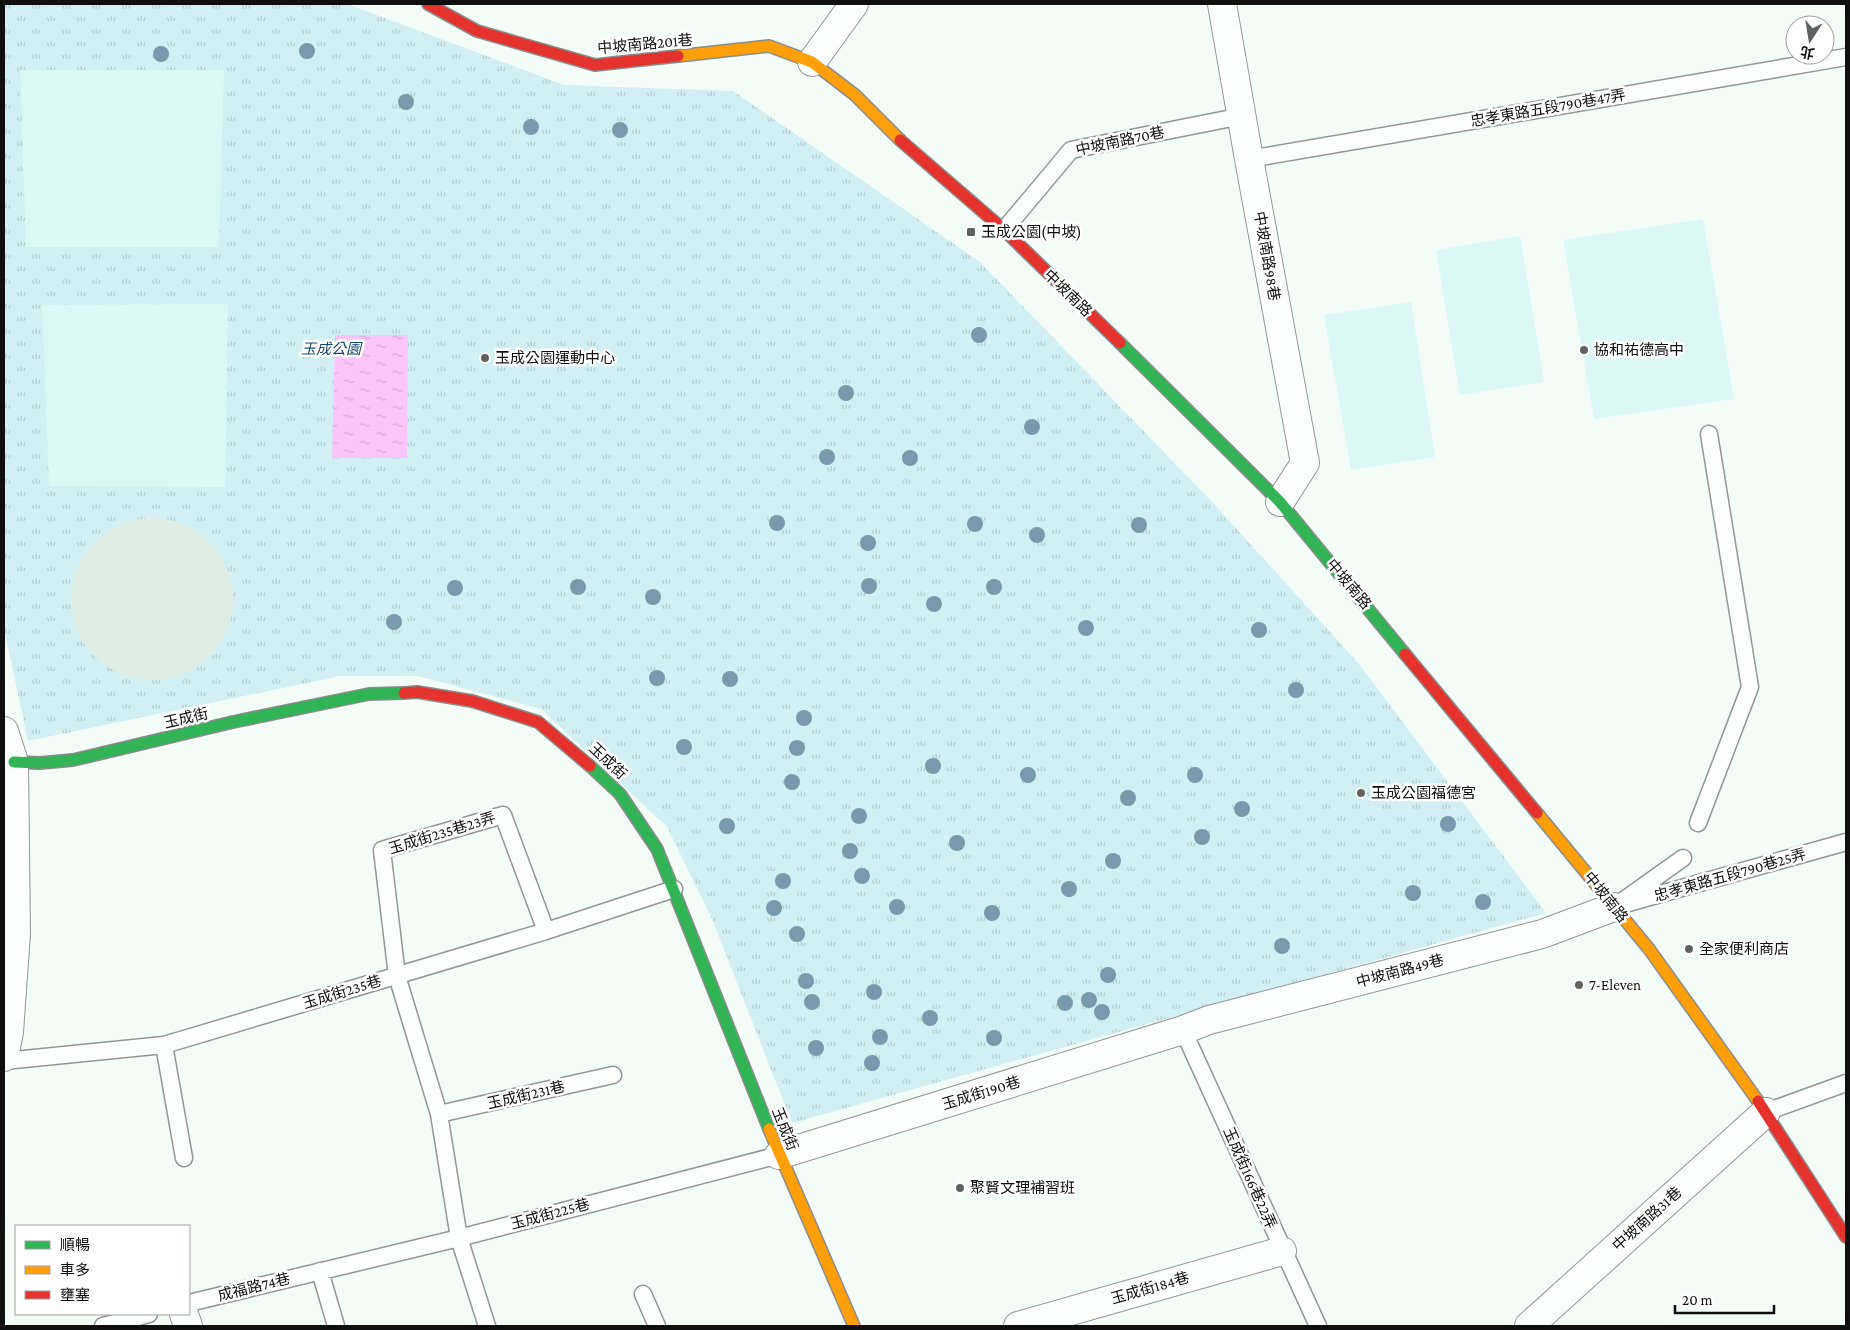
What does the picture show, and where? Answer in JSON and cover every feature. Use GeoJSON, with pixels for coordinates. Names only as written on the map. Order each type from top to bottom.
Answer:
{"type":"FeatureCollection","features":[{"type":"Feature","properties":{"kind":"street","name":"中坡南路201巷"},"geometry":{"type":"LineString","coordinates":[[428,4],[477,31],[595,65],[769,46],[812,62]]}},
{"type":"Feature","properties":{"kind":"street"},"geometry":{"type":"LineString","coordinates":[[812,62],[854,4]]}},
{"type":"Feature","properties":{"kind":"street","name":"中坡南路98巷"},"geometry":{"type":"LineString","coordinates":[[1222,4],[1305,463],[1280,502]]}},
{"type":"Feature","properties":{"kind":"street","name":"中坡南路"},"geometry":{"type":"LineString","coordinates":[[812,62],[856,95],[900,140],[1004,230],[1280,502],[1648,949],[1766,1112],[1846,1237]]}},
{"type":"Feature","properties":{"kind":"street","name":"玉成街"},"geometry":{"type":"LineString","coordinates":[[14,762],[40,763],[73,760],[233,722],[369,694],[417,692],[472,701],[538,722],[582,758],[620,794],[657,849],[779,1155],[854,1326]]}},
{"type":"Feature","properties":{"kind":"street"},"geometry":{"type":"LineString","coordinates":[[4,731],[14,762],[16,934],[9,1032],[4,1057]]}},
{"type":"Feature","properties":{"kind":"street","name":"中坡南路49巷"},"geometry":{"type":"LineString","coordinates":[[1183,1030],[1209,1020],[1542,934],[1614,907]]}},
{"type":"Feature","properties":{"kind":"street","name":"玉成街190巷"},"geometry":{"type":"LineString","coordinates":[[779,1155],[1183,1030]]}},
{"type":"Feature","properties":{"kind":"street","name":"中坡南路31巷"},"geometry":{"type":"LineString","coordinates":[[1529,1326],[1766,1112]]}},
{"type":"Feature","properties":{"kind":"street","name":"玉成街184巷"},"geometry":{"type":"LineString","coordinates":[[1018,1326],[1282,1251]]}},
{"type":"Feature","properties":{"kind":"lane","name":"忠孝東路五段790巷47弄"},"geometry":{"type":"LineString","coordinates":[[1249,159],[1846,57]]}},
{"type":"Feature","properties":{"kind":"lane","name":"中坡南路70巷"},"geometry":{"type":"LineString","coordinates":[[1004,230],[1070,150],[1242,116]]}},
{"type":"Feature","properties":{"kind":"lane"},"geometry":{"type":"LineString","coordinates":[[1698,823],[1750,687],[1709,434]]}},
{"type":"Feature","properties":{"kind":"lane","name":"玉成街235巷23弄"},"geometry":{"type":"LineString","coordinates":[[397,976],[382,850],[503,815],[546,931]]}},
{"type":"Feature","properties":{"kind":"lane","name":"忠孝東路五段790巷25弄"},"geometry":{"type":"LineString","coordinates":[[1614,907],[1846,842]]}},
{"type":"Feature","properties":{"kind":"lane"},"geometry":{"type":"LineString","coordinates":[[1614,907],[1683,858]]}},
{"type":"Feature","properties":{"kind":"lane","name":"玉成街235巷"},"geometry":{"type":"LineString","coordinates":[[4,1061],[164,1045],[546,931],[674,889]]}},
{"type":"Feature","properties":{"kind":"lane"},"geometry":{"type":"LineString","coordinates":[[397,976],[439,1114],[459,1238],[487,1326]]}},
{"type":"Feature","properties":{"kind":"lane","name":"玉成街166巷22弄"},"geometry":{"type":"LineString","coordinates":[[1183,1030],[1282,1251],[1318,1326]]}},
{"type":"Feature","properties":{"kind":"lane"},"geometry":{"type":"LineString","coordinates":[[164,1045],[184,1158]]}},
{"type":"Feature","properties":{"kind":"lane","name":"玉成街231巷"},"geometry":{"type":"LineString","coordinates":[[439,1114],[614,1075]]}},
{"type":"Feature","properties":{"kind":"lane"},"geometry":{"type":"LineString","coordinates":[[1766,1112],[1846,1083]]}},
{"type":"Feature","properties":{"kind":"lane","name":"玉成街225巷"},"geometry":{"type":"LineString","coordinates":[[320,1271],[459,1238],[779,1155]]}},
{"type":"Feature","properties":{"kind":"lane"},"geometry":{"type":"LineString","coordinates":[[320,1271],[336,1326]]}},
{"type":"Feature","properties":{"kind":"lane","name":"成福路74巷"},"geometry":{"type":"LineString","coordinates":[[190,1303],[320,1271]]}},
{"type":"Feature","properties":{"kind":"lane"},"geometry":{"type":"LineString","coordinates":[[643,1294],[657,1326]]}},
{"type":"Feature","properties":{"kind":"lane"},"geometry":{"type":"LineString","coordinates":[[103,1326],[144,1315]]}},
{"type":"Feature","properties":{"kind":"green space","name":"玉成公園"},"geometry":{"type":"Polygon","coordinates":[[[4,4],[347,4],[564,85],[733,91],[980,262],[1215,505],[1359,664],[1546,913],[792,1123],[712,919],[667,827],[541,709],[418,676],[340,676],[28,741],[4,628],[4,4]]]}},
{"type":"Feature","properties":{"kind":"shaded area"},"geometry":{"type":"Polygon","coordinates":[[[20,70],[224,70],[219,247],[26,247],[20,70]]]}},
{"type":"Feature","properties":{"kind":"shaded area"},"geometry":{"type":"Polygon","coordinates":[[[1703,219],[1734,399],[1594,419],[1563,240],[1703,219]]]}},
{"type":"Feature","properties":{"kind":"shaded area"},"geometry":{"type":"Polygon","coordinates":[[[1520,236],[1544,382],[1460,395],[1436,250],[1520,236]]]}},
{"type":"Feature","properties":{"kind":"shaded area"},"geometry":{"type":"Polygon","coordinates":[[[1411,302],[1435,457],[1351,470],[1324,315],[1411,302]]]}},
{"type":"Feature","properties":{"kind":"shaded area"},"geometry":{"type":"Polygon","coordinates":[[[228,304],[225,487],[49,486],[42,305],[228,304]]]}},
{"type":"Feature","properties":{"kind":"shaded area"},"geometry":{"type":"Polygon","coordinates":[[[160,518],[176,521],[190,527],[204,536],[215,547],[230,575],[233,599],[232,615],[224,637],[215,651],[204,662],[176,677],[144,680],[128,677],[114,671],[100,662],[89,651],[74,623],[71,591],[74,575],[80,561],[89,547],[100,536],[128,521],[160,518]]]}},
{"type":"Feature","properties":{"kind":"water"},"geometry":{"type":"Polygon","coordinates":[[[335,335],[408,335],[407,458],[332,458],[335,335]]]}},
{"type":"Feature","properties":{"kind":"traffic: fast"},"geometry":{"type":"LineString","coordinates":[[1120,343],[1280,502],[1405,654]]}},
{"type":"Feature","properties":{"kind":"traffic: fast"},"geometry":{"type":"LineString","coordinates":[[14,762],[40,763],[73,760],[233,722],[369,694],[404,693]]}},
{"type":"Feature","properties":{"kind":"traffic: fast"},"geometry":{"type":"LineString","coordinates":[[590,766],[620,794],[657,849],[769,1129]]}},
{"type":"Feature","properties":{"kind":"traffic: slow"},"geometry":{"type":"LineString","coordinates":[[678,56],[769,46],[812,62],[855,95],[900,140]]}},
{"type":"Feature","properties":{"kind":"traffic: slow"},"geometry":{"type":"LineString","coordinates":[[1537,813],[1649,949],[1758,1101]]}},
{"type":"Feature","properties":{"kind":"traffic: slow"},"geometry":{"type":"LineString","coordinates":[[769,1129],[854,1326]]}},
{"type":"Feature","properties":{"kind":"traffic: jam"},"geometry":{"type":"LineString","coordinates":[[428,4],[477,31],[595,65],[678,56]]}},
{"type":"Feature","properties":{"kind":"traffic: jam"},"geometry":{"type":"LineString","coordinates":[[900,140],[1004,230],[1120,343]]}},
{"type":"Feature","properties":{"kind":"traffic: jam"},"geometry":{"type":"LineString","coordinates":[[1405,654],[1537,813]]}},
{"type":"Feature","properties":{"kind":"traffic: jam"},"geometry":{"type":"LineString","coordinates":[[404,693],[417,692],[472,701],[538,722],[590,766]]}},
{"type":"Feature","properties":{"kind":"traffic: jam"},"geometry":{"type":"LineString","coordinates":[[1758,1101],[1846,1237]]}},
{"type":"Feature","properties":{"kind":"place","name":"玉成公園(中坡)"},"geometry":{"type":"Point","coordinates":[971,232]}},
{"type":"Feature","properties":{"kind":"place","name":"協和祐德高中"},"geometry":{"type":"Point","coordinates":[1584,350]}},
{"type":"Feature","properties":{"kind":"place","name":"玉成公園運動中心"},"geometry":{"type":"Point","coordinates":[485,358]}},
{"type":"Feature","properties":{"kind":"place","name":"玉成公園福德宮"},"geometry":{"type":"Point","coordinates":[1361,793]}},
{"type":"Feature","properties":{"kind":"place","name":"全家便利商店"},"geometry":{"type":"Point","coordinates":[1689,949]}},
{"type":"Feature","properties":{"kind":"place","name":"7-Eleven"},"geometry":{"type":"Point","coordinates":[1579,985]}},
{"type":"Feature","properties":{"kind":"place","name":"聚賢文理補習班"},"geometry":{"type":"Point","coordinates":[960,1188]}}]}
